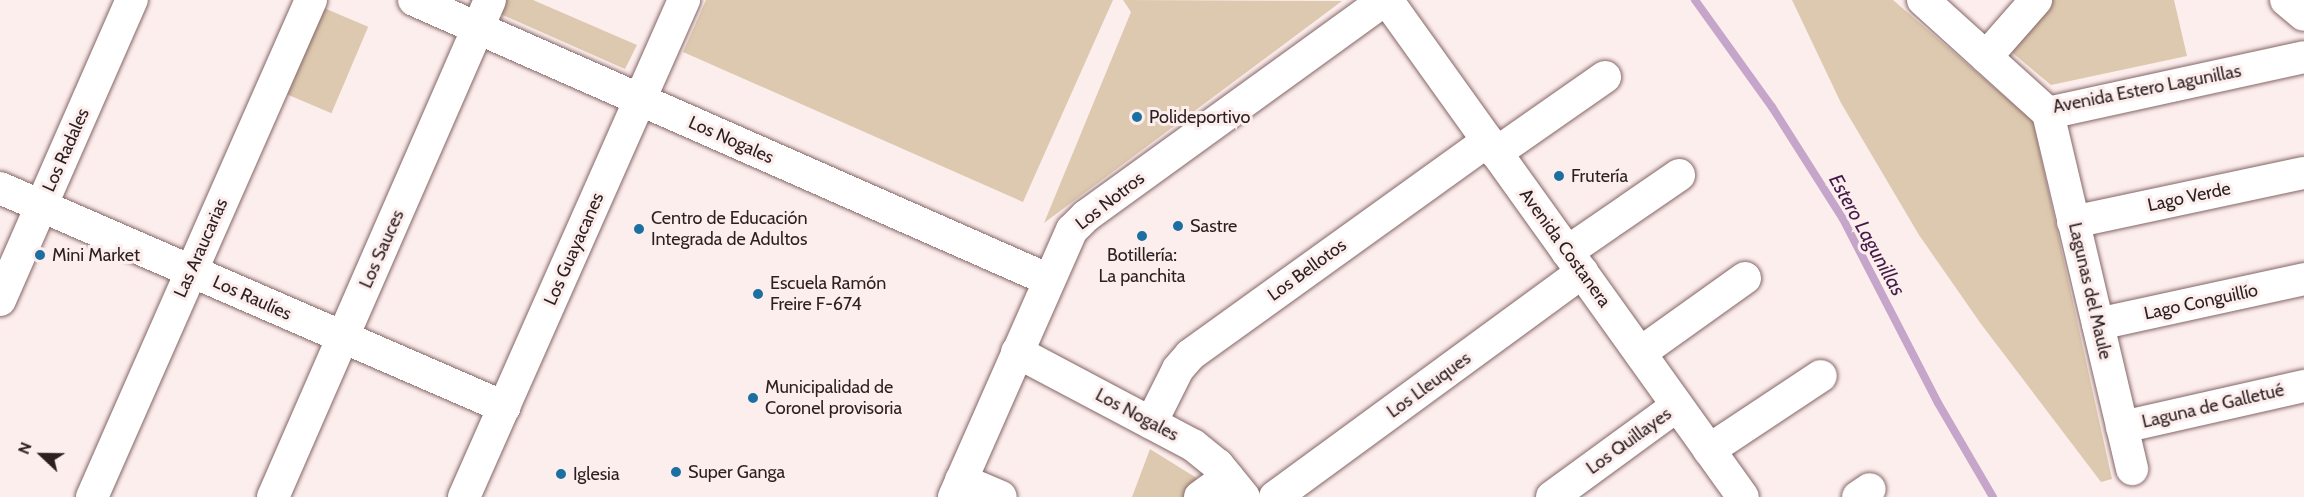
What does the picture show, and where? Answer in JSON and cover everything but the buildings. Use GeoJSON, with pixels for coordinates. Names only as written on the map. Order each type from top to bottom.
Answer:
{"type":"FeatureCollection","features":[{"type":"Feature","properties":{"kind":"street","name":"Los Radales"},"geometry":{"type":"LineString","coordinates":[[0,300],[132,0]]}},
{"type":"Feature","properties":{"kind":"street","name":"Las Araucarias"},"geometry":{"type":"LineString","coordinates":[[92,497],[311,0]]}},
{"type":"Feature","properties":{"kind":"street","name":"Los Nogales"},"geometry":{"type":"LineString","coordinates":[[414,0],[1049,279]]}},
{"type":"Feature","properties":{"kind":"street","name":"Los Sauces"},"geometry":{"type":"LineString","coordinates":[[273,497],[490,0]]}},
{"type":"Feature","properties":{"kind":"street","name":"Los Guayacanes"},"geometry":{"type":"LineString","coordinates":[[464,497],[684,0]]}},
{"type":"Feature","properties":{"kind":"street","name":"Avenida Costanera"},"geometry":{"type":"LineString","coordinates":[[1386,0],[1743,497]]}},
{"type":"Feature","properties":{"kind":"street","name":"Los Notros"},"geometry":{"type":"LineString","coordinates":[[958,488],[1068,237],[1086,216],[1386,0]]}},
{"type":"Feature","properties":{"kind":"street","name":"Avenida Estero Lagunillas"},"geometry":{"type":"LineString","coordinates":[[1923,0],[2048,113],[2304,57]]}},
{"type":"Feature","properties":{"kind":"street"},"geometry":{"type":"LineString","coordinates":[[1986,57],[2036,0]]}},
{"type":"Feature","properties":{"kind":"street"},"geometry":{"type":"LineString","coordinates":[[2286,0],[2304,15]]}},
{"type":"Feature","properties":{"kind":"street","name":"Los Bellotos"},"geometry":{"type":"LineString","coordinates":[[1151,423],[1178,369],[1190,355],[1492,147],[1605,77]]}},
{"type":"Feature","properties":{"kind":"street","name":"Lagunas del Maule"},"geometry":{"type":"LineString","coordinates":[[2048,113],[2132,469]]}},
{"type":"Feature","properties":{"kind":"street","name":"Lago Verde"},"geometry":{"type":"LineString","coordinates":[[2073,222],[2304,172]]}},
{"type":"Feature","properties":{"kind":"street","name":"Los Lleuques"},"geometry":{"type":"LineString","coordinates":[[1275,497],[1575,262],[1679,175]]}},
{"type":"Feature","properties":{"kind":"street","name":"Los Raulíes"},"geometry":{"type":"LineString","coordinates":[[0,188],[504,407]]}},
{"type":"Feature","properties":{"kind":"street"},"geometry":{"type":"LineString","coordinates":[[1640,353],[1745,278]]}},
{"type":"Feature","properties":{"kind":"street","name":"Lago Conguillío"},"geometry":{"type":"LineString","coordinates":[[2098,324],[2304,279]]}},
{"type":"Feature","properties":{"kind":"street","name":"Los Nogales"},"geometry":{"type":"LineString","coordinates":[[1017,352],[1193,445],[1218,465],[1236,487]]}},
{"type":"Feature","properties":{"kind":"street"},"geometry":{"type":"LineString","coordinates":[[1709,450],[1821,376]]}},
{"type":"Feature","properties":{"kind":"street","name":"Laguna de Galletué"},"geometry":{"type":"LineString","coordinates":[[2122,427],[2304,386]]}},
{"type":"Feature","properties":{"kind":"street","name":"Los Quillayes"},"geometry":{"type":"LineString","coordinates":[[1552,497],[1677,406]]}},
{"type":"Feature","properties":{"kind":"street"},"geometry":{"type":"LineString","coordinates":[[1200,497],[1236,487]]}},
{"type":"Feature","properties":{"kind":"street"},"geometry":{"type":"LineString","coordinates":[[958,488],[1001,497]]}},
{"type":"Feature","properties":{"kind":"shaded area"},"geometry":{"type":"Polygon","coordinates":[[[469,0],[533,0],[637,45],[625,69],[469,0]]]}},
{"type":"Feature","properties":{"kind":"shaded area"},"geometry":{"type":"Polygon","coordinates":[[[706,0],[1113,0],[1023,202],[683,52],[706,0]]]}},
{"type":"Feature","properties":{"kind":"shaded area","name":"Polideportivo"},"geometry":{"type":"Polygon","coordinates":[[[1123,0],[1342,1],[1044,223],[1131,12],[1123,0]]]}},
{"type":"Feature","properties":{"kind":"shaded area"},"geometry":{"type":"Polygon","coordinates":[[[1792,0],[1893,0],[2033,121],[2112,479],[2101,482],[1981,324],[1919,235],[1841,103],[1792,0]]]}},
{"type":"Feature","properties":{"kind":"shaded area"},"geometry":{"type":"Polygon","coordinates":[[[2047,0],[2174,0],[2187,56],[2051,85],[2009,50],[2047,0]]]}},
{"type":"Feature","properties":{"kind":"shaded area"},"geometry":{"type":"Polygon","coordinates":[[[324,8],[368,27],[331,113],[287,95],[324,8]]]}},
{"type":"Feature","properties":{"kind":"shaded area"},"geometry":{"type":"Polygon","coordinates":[[[1150,449],[1195,477],[1215,497],[1132,497],[1150,449]]]}},
{"type":"Feature","properties":{"kind":"waterway","name":"Estero Lagunillas"},"geometry":{"type":"LineString","coordinates":[[1695,0],[1772,107],[1843,219],[1938,403],[1993,497]]}},
{"type":"Feature","properties":{"kind":"place","name":"Polideportivo"},"geometry":{"type":"Point","coordinates":[1137,117]}},
{"type":"Feature","properties":{"kind":"place","name":"Frutería"},"geometry":{"type":"Point","coordinates":[1559,176]}},
{"type":"Feature","properties":{"kind":"place","name":"Sastre"},"geometry":{"type":"Point","coordinates":[1178,226]}},
{"type":"Feature","properties":{"kind":"place","name":"Centro de Educación Integrada de Adultos"},"geometry":{"type":"Point","coordinates":[639,229]}},
{"type":"Feature","properties":{"kind":"place","name":"Botillería: La panchita"},"geometry":{"type":"Point","coordinates":[1142,236]}},
{"type":"Feature","properties":{"kind":"place","name":"Mini Market"},"geometry":{"type":"Point","coordinates":[40,255]}},
{"type":"Feature","properties":{"kind":"place","name":"Escuela Ramón Freire F-674"},"geometry":{"type":"Point","coordinates":[758,294]}},
{"type":"Feature","properties":{"kind":"place","name":"Municipalidad de Coronel provisoria"},"geometry":{"type":"Point","coordinates":[753,398]}},
{"type":"Feature","properties":{"kind":"place","name":"Super Ganga"},"geometry":{"type":"Point","coordinates":[676,472]}},
{"type":"Feature","properties":{"kind":"place","name":"Iglesia"},"geometry":{"type":"Point","coordinates":[561,474]}}]}
